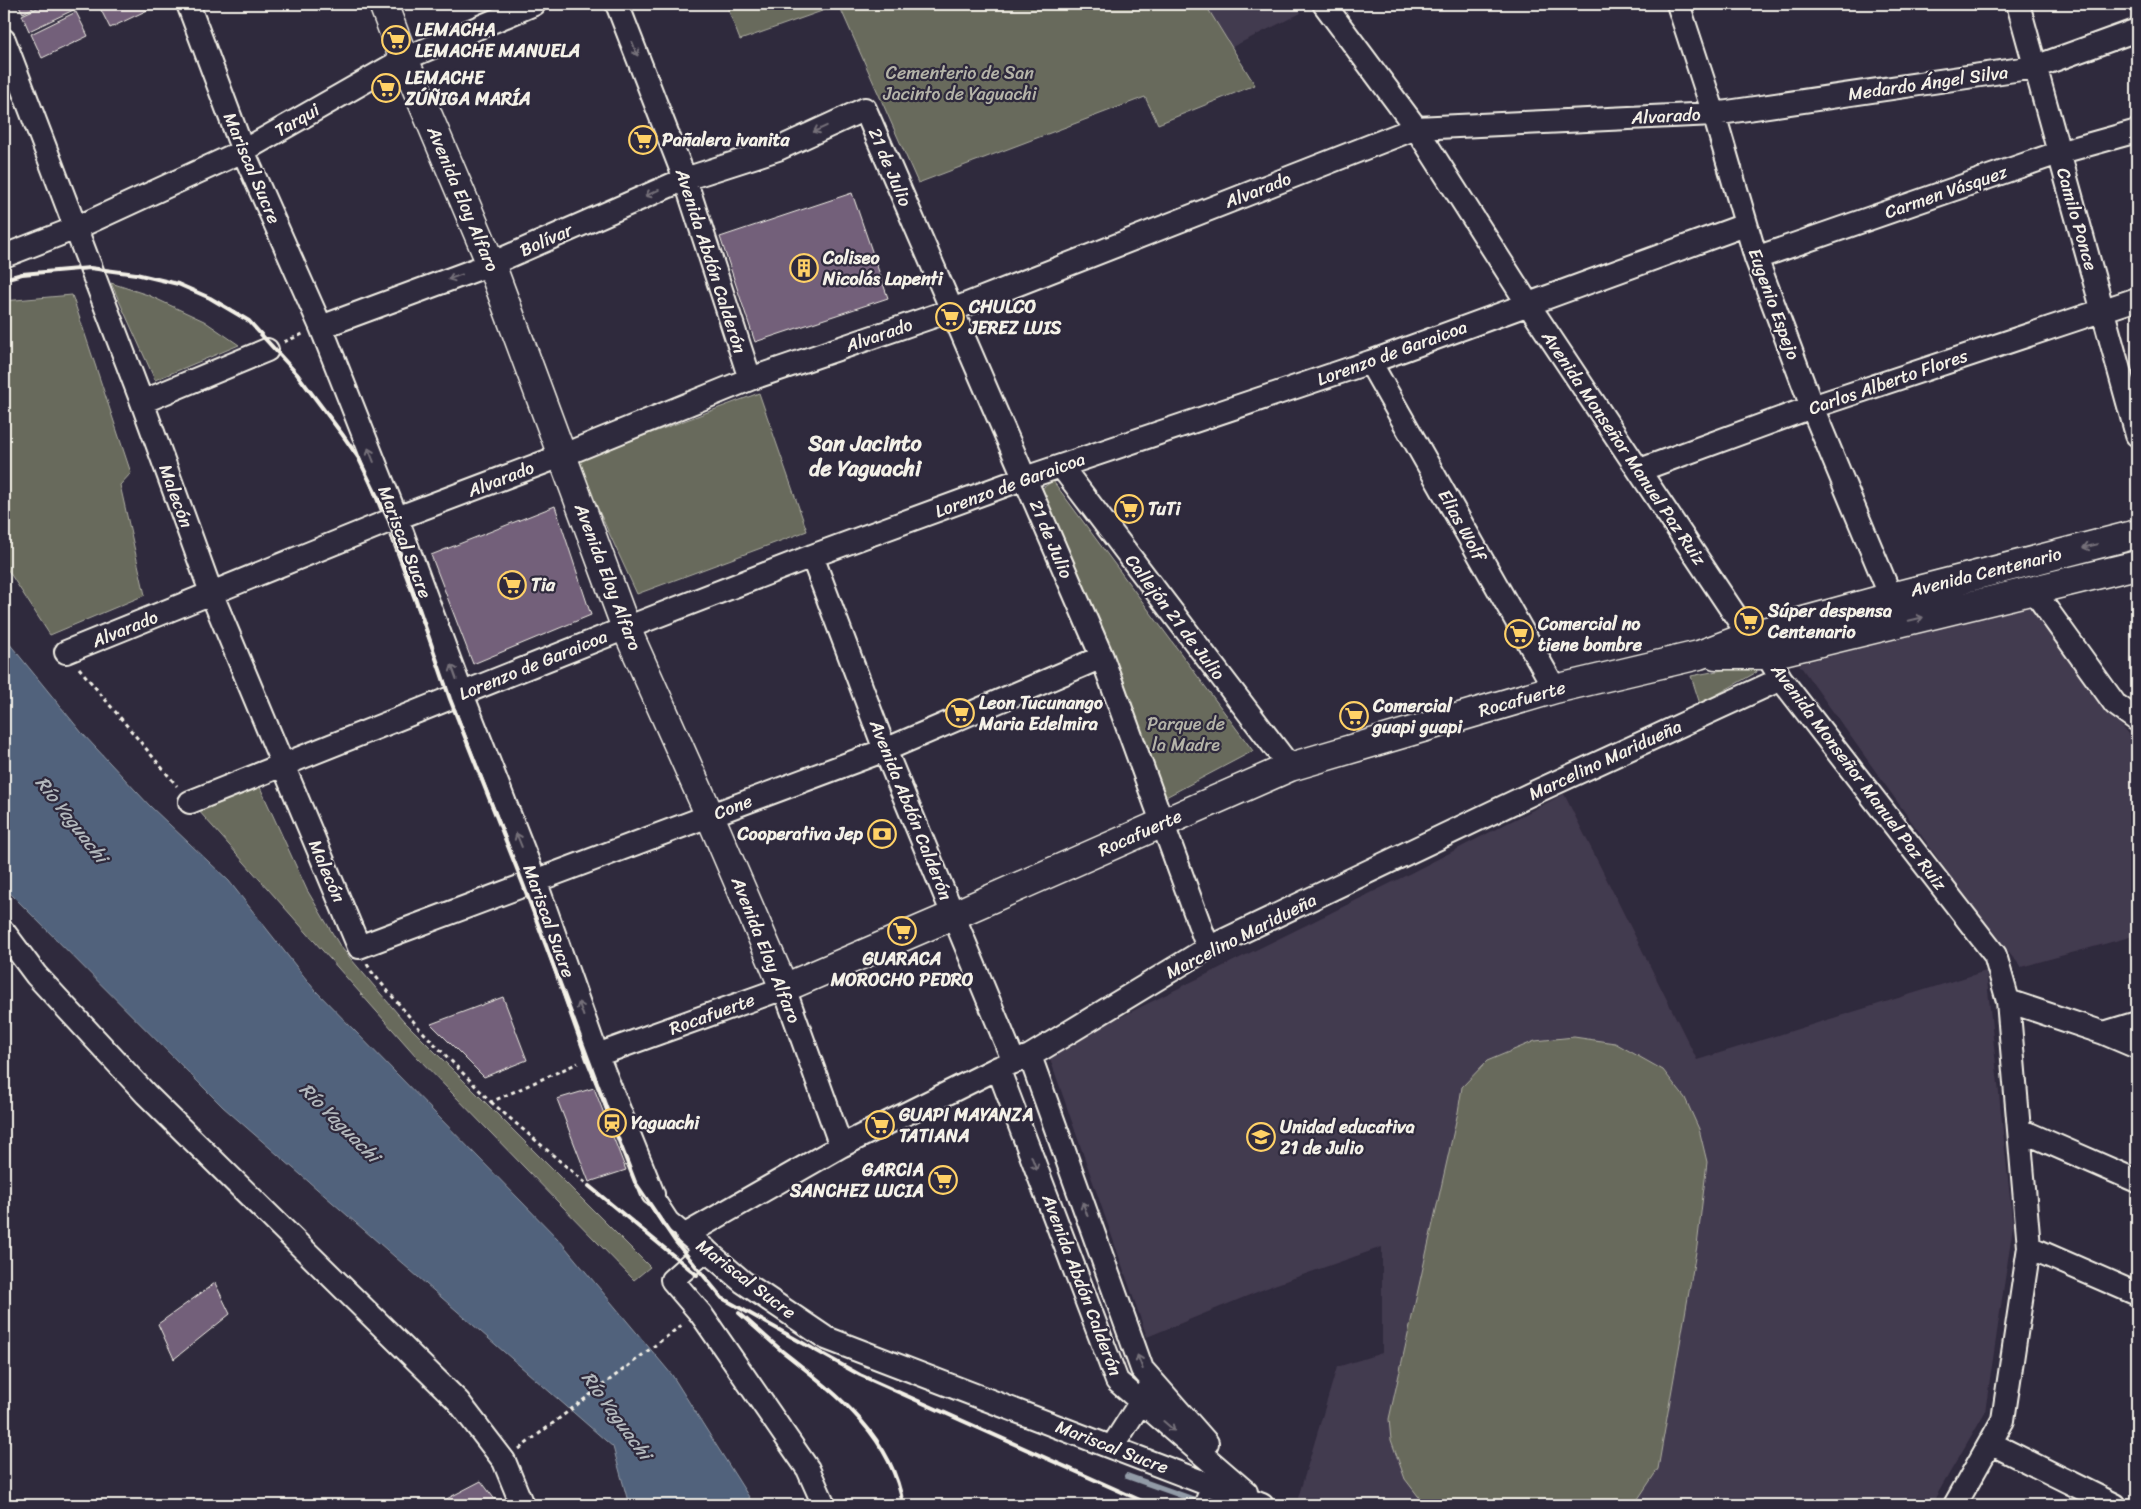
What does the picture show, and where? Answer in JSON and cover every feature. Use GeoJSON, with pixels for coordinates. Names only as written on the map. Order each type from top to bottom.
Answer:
{"type":"FeatureCollection","features":[{"type":"Feature","properties":{"kind":"street","name":"Mariscal Sucre"},"geometry":{"type":"LineString","coordinates":[[188,4],[243,150],[320,327],[397,519],[462,694],[535,880],[597,1055],[653,1194],[670,1220],[743,1282],[826,1338],[1262,1505]]}},
{"type":"Feature","properties":{"kind":"street","name":"Avenida Eloy Alfaro"},"geometry":{"type":"LineString","coordinates":[[383,4],[404,59],[491,264],[626,628],[784,988],[841,1146]]}},
{"type":"Feature","properties":{"kind":"street","name":"Tarqui"},"geometry":{"type":"LineString","coordinates":[[4,256],[76,228],[243,150],[404,59],[534,4]]}},
{"type":"Feature","properties":{"kind":"street","name":"Avenida Abdón Calderón"},"geometry":{"type":"LineString","coordinates":[[617,4],[685,179],[750,379]]}},
{"type":"Feature","properties":{"kind":"street","name":"Avenida Monseñor Manuel Paz Ruiz"},"geometry":{"type":"LineString","coordinates":[[1324,4],[1416,128],[1528,304],[1758,646],[1995,955],[2008,1001],[2029,1247],[2003,1420],[1955,1505]]}},
{"type":"Feature","properties":{"kind":"street","name":"Eugenio Espejo"},"geometry":{"type":"LineString","coordinates":[[1678,4],[1714,114],[1756,258],[1812,407],[1891,597]]}},
{"type":"Feature","properties":{"kind":"street","name":"Camilo Ponce"},"geometry":{"type":"LineString","coordinates":[[2018,4],[2137,435]]}},
{"type":"Feature","properties":{"kind":"street","name":"Medardo Ángel Silva"},"geometry":{"type":"LineString","coordinates":[[1714,114],[2035,67],[2137,30]]}},
{"type":"Feature","properties":{"kind":"street","name":"Malecón"},"geometry":{"type":"LineString","coordinates":[[4,40],[142,402],[212,595],[359,947]]}},
{"type":"Feature","properties":{"kind":"street","name":"Bolívar"},"geometry":{"type":"LineString","coordinates":[[320,327],[491,264],[685,179],[778,149],[865,109]]}},
{"type":"Feature","properties":{"kind":"street","name":"21 de Julio"},"geometry":{"type":"LineString","coordinates":[[865,109],[1102,657],[1208,948]]}},
{"type":"Feature","properties":{"kind":"street","name":"Alvarado"},"geometry":{"type":"LineString","coordinates":[[66,652],[750,379],[952,310],[1416,128],[1714,114]]}},
{"type":"Feature","properties":{"kind":"street","name":"Carmen Vásquez"},"geometry":{"type":"LineString","coordinates":[[1756,258],[2058,153],[2137,131]]}},
{"type":"Feature","properties":{"kind":"street","name":"Lorenzo de Garaicoa"},"geometry":{"type":"LineString","coordinates":[[190,802],[281,764],[812,556],[1025,478],[1370,362],[1745,225]]}},
{"type":"Feature","properties":{"kind":"street","name":"Carlos Alberto Flores"},"geometry":{"type":"LineString","coordinates":[[1640,470],[1812,407],[2137,299]]}},
{"type":"Feature","properties":{"kind":"street"},"geometry":{"type":"LineString","coordinates":[[142,402],[267,350]]}},
{"type":"Feature","properties":{"kind":"street","name":"Elias Wolf"},"geometry":{"type":"LineString","coordinates":[[1370,362],[1554,689]]}},
{"type":"Feature","properties":{"kind":"street","name":"Callejón 21 de Julio"},"geometry":{"type":"LineString","coordinates":[[1061,466],[1290,767]]}},
{"type":"Feature","properties":{"kind":"street","name":"Avenida Centenario"},"geometry":{"type":"LineString","coordinates":[[1758,646],[1891,597],[2137,534]]}},
{"type":"Feature","properties":{"kind":"street","name":"Avenida Abdón Calderón"},"geometry":{"type":"LineString","coordinates":[[812,556],[885,750],[1142,1369],[1262,1505],[1117,1381],[1014,1062]]}},
{"type":"Feature","properties":{"kind":"street","name":"Avenida Centenario"},"geometry":{"type":"LineString","coordinates":[[1758,646],[2033,590],[2137,565]]}},
{"type":"Feature","properties":{"kind":"street"},"geometry":{"type":"LineString","coordinates":[[2033,590],[2115,704],[2137,720]]}},
{"type":"Feature","properties":{"kind":"street","name":"Rocafuerte"},"geometry":{"type":"LineString","coordinates":[[597,1055],[784,988],[954,916],[1290,767],[1554,689],[1699,655],[1758,646]]}},
{"type":"Feature","properties":{"kind":"street","name":"Cone"},"geometry":{"type":"LineString","coordinates":[[359,947],[885,750],[1102,657]]}},
{"type":"Feature","properties":{"kind":"street","name":"Marcelino Maridueña"},"geometry":{"type":"LineString","coordinates":[[687,1234],[841,1146],[1014,1062],[1208,948],[1531,794],[1781,678]]}},
{"type":"Feature","properties":{"kind":"street"},"geometry":{"type":"LineString","coordinates":[[4,932],[36,974],[146,1094],[458,1401],[504,1461],[522,1505]]}},
{"type":"Feature","properties":{"kind":"street"},"geometry":{"type":"LineString","coordinates":[[2008,1001],[2104,1033],[2137,1047]]}},
{"type":"Feature","properties":{"kind":"street"},"geometry":{"type":"LineString","coordinates":[[2104,1033],[2137,1023]]}},
{"type":"Feature","properties":{"kind":"street"},"geometry":{"type":"LineString","coordinates":[[2020,1130],[2137,1181]]}},
{"type":"Feature","properties":{"kind":"street"},"geometry":{"type":"LineString","coordinates":[[2029,1247],[2137,1294]]}},
{"type":"Feature","properties":{"kind":"street"},"geometry":{"type":"LineString","coordinates":[[706,1250],[672,1280],[701,1314],[808,1469],[824,1505]]}},
{"type":"Feature","properties":{"kind":"street"},"geometry":{"type":"LineString","coordinates":[[1112,1447],[1153,1382]]}},
{"type":"Feature","properties":{"kind":"street"},"geometry":{"type":"LineString","coordinates":[[1990,1443],[2115,1505]]}},
{"type":"Feature","properties":{"kind":"lane"},"geometry":{"type":"LineString","coordinates":[[1199,1505],[1209,1484]]}},
{"type":"Feature","properties":{"kind":"path"},"geometry":{"type":"LineString","coordinates":[[267,350],[320,327]]}},
{"type":"Feature","properties":{"kind":"path"},"geometry":{"type":"LineString","coordinates":[[66,652],[190,802]]}},
{"type":"Feature","properties":{"kind":"path"},"geometry":{"type":"LineString","coordinates":[[359,947],[371,971],[419,1028],[491,1102],[589,1186]]}},
{"type":"Feature","properties":{"kind":"path"},"geometry":{"type":"LineString","coordinates":[[491,1102],[597,1055]]}},
{"type":"Feature","properties":{"kind":"path"},"geometry":{"type":"LineString","coordinates":[[538,1432],[677,1327]]}},
{"type":"Feature","properties":{"kind":"shaded area"},"geometry":{"type":"Polygon","coordinates":[[[1205,4],[1296,4],[1301,13],[1232,47],[1205,4]]]}},
{"type":"Feature","properties":{"kind":"shaded area"},"geometry":{"type":"Polygon","coordinates":[[[2031,604],[2137,746],[2137,935],[2021,967],[1961,891],[1799,664],[2031,604]]]}},
{"type":"Feature","properties":{"kind":"shaded area"},"geometry":{"type":"Polygon","coordinates":[[[1564,794],[1697,1060],[1986,971],[2013,1226],[1985,1412],[1931,1505],[1315,1505],[1298,1498],[1337,1367],[1382,1353],[1382,1247],[1274,1285],[1147,1337],[1048,1053],[1401,878],[1564,794]]]}},
{"type":"Feature","properties":{"kind":"green space","name":"Cementerio de San Jacinto de Yaguachi"},"geometry":{"type":"Polygon","coordinates":[[[726,4],[1205,4],[1255,85],[1158,124],[1145,97],[918,183],[839,5],[740,40],[726,4]]]}},
{"type":"Feature","properties":{"kind":"green space"},"geometry":{"type":"Polygon","coordinates":[[[111,283],[148,295],[204,321],[239,345],[155,380],[111,283]]]}},
{"type":"Feature","properties":{"kind":"green space"},"geometry":{"type":"Polygon","coordinates":[[[72,295],[131,473],[120,485],[145,595],[50,635],[4,564],[4,301],[72,295]]]}},
{"type":"Feature","properties":{"kind":"green space"},"geometry":{"type":"Polygon","coordinates":[[[759,393],[807,531],[637,594],[576,461],[759,393]]]}},
{"type":"Feature","properties":{"kind":"green space","name":"Parque de la Madre"},"geometry":{"type":"Polygon","coordinates":[[[1053,481],[1253,751],[1164,798],[1041,489],[1053,481]]]}},
{"type":"Feature","properties":{"kind":"green space"},"geometry":{"type":"Polygon","coordinates":[[[1754,664],[1757,672],[1700,704],[1691,676],[1754,664]]]}},
{"type":"Feature","properties":{"kind":"green space"},"geometry":{"type":"Polygon","coordinates":[[[259,785],[307,890],[340,946],[403,1020],[650,1267],[634,1280],[416,1056],[198,810],[259,785]]]}},
{"type":"Feature","properties":{"kind":"green space"},"geometry":{"type":"Polygon","coordinates":[[[1574,1037],[1615,1043],[1663,1070],[1685,1098],[1699,1129],[1707,1162],[1697,1246],[1658,1469],[1634,1505],[1425,1505],[1405,1479],[1391,1440],[1389,1419],[1462,1087],[1487,1061],[1535,1041],[1574,1037]]]}},
{"type":"Feature","properties":{"kind":"water","name":"Río Yaguachi"},"geometry":{"type":"Polygon","coordinates":[[[4,637],[82,733],[150,806],[229,881],[314,989],[560,1241],[672,1375],[754,1505],[629,1505],[613,1447],[223,1107],[4,887],[4,637]]]}},
{"type":"Feature","properties":{"kind":"building"},"geometry":{"type":"Polygon","coordinates":[[[18,4],[41,4],[23,13],[18,4]]]}},
{"type":"Feature","properties":{"kind":"building"},"geometry":{"type":"Polygon","coordinates":[[[46,4],[86,4],[29,31],[22,15],[46,4]]]}},
{"type":"Feature","properties":{"kind":"building"},"geometry":{"type":"Polygon","coordinates":[[[98,4],[160,4],[110,28],[98,4]]]}},
{"type":"Feature","properties":{"kind":"building"},"geometry":{"type":"Polygon","coordinates":[[[76,12],[88,36],[42,58],[31,34],[76,12]]]}},
{"type":"Feature","properties":{"kind":"building","name":"Coliseo Nicolás Lapenti"},"geometry":{"type":"Polygon","coordinates":[[[852,193],[888,298],[755,342],[720,237],[852,193]]]}},
{"type":"Feature","properties":{"kind":"building","name":"Tia"},"geometry":{"type":"Polygon","coordinates":[[[555,506],[591,615],[473,664],[431,555],[555,506]]]}},
{"type":"Feature","properties":{"kind":"building"},"geometry":{"type":"Polygon","coordinates":[[[503,997],[527,1060],[484,1077],[431,1024],[503,997]]]}},
{"type":"Feature","properties":{"kind":"building"},"geometry":{"type":"Polygon","coordinates":[[[594,1088],[626,1170],[589,1182],[557,1099],[594,1088]]]}},
{"type":"Feature","properties":{"kind":"building"},"geometry":{"type":"Polygon","coordinates":[[[215,1283],[230,1314],[174,1359],[158,1324],[215,1283]]]}},
{"type":"Feature","properties":{"kind":"building"},"geometry":{"type":"Polygon","coordinates":[[[481,1481],[499,1505],[435,1505],[481,1481]]]}},
{"type":"Feature","properties":{"kind":"waterway"},"geometry":{"type":"LineString","coordinates":[[1127,1476],[1209,1505]]}},
{"type":"Feature","properties":{"kind":"railway"},"geometry":{"type":"LineString","coordinates":[[4,279],[22,274],[90,268],[136,274],[178,284],[210,298],[249,321],[297,374],[342,434],[358,457],[389,521],[450,699],[523,884],[635,1182],[675,1241],[722,1298],[860,1375],[1151,1505]]}},
{"type":"Feature","properties":{"kind":"railway"},"geometry":{"type":"LineString","coordinates":[[589,1186],[697,1275]]}},
{"type":"Feature","properties":{"kind":"railway"},"geometry":{"type":"LineString","coordinates":[[739,1313],[840,1399],[858,1417],[874,1436],[887,1457],[897,1480],[903,1505]]}},
{"type":"Feature","properties":{"kind":"place","name":"LEMACHA LEMACHE MANUELA"},"geometry":{"type":"Point","coordinates":[396,40]}},
{"type":"Feature","properties":{"kind":"place","name":"LEMACHE ZÚÑIGA MARÍA"},"geometry":{"type":"Point","coordinates":[386,88]}},
{"type":"Feature","properties":{"kind":"place","name":"Pañalera ivanita"},"geometry":{"type":"Point","coordinates":[643,140]}},
{"type":"Feature","properties":{"kind":"place","name":"Coliseo Nicolás Lapenti"},"geometry":{"type":"Point","coordinates":[804,268]}},
{"type":"Feature","properties":{"kind":"place","name":"CHULCO JEREZ LUIS"},"geometry":{"type":"Point","coordinates":[950,317]}},
{"type":"Feature","properties":{"kind":"place","name":"TuTi"},"geometry":{"type":"Point","coordinates":[1129,509]}},
{"type":"Feature","properties":{"kind":"place","name":"Tia"},"geometry":{"type":"Point","coordinates":[512,585]}},
{"type":"Feature","properties":{"kind":"place","name":"Súper despensa Centenario"},"geometry":{"type":"Point","coordinates":[1749,621]}},
{"type":"Feature","properties":{"kind":"place","name":"Comercial no tiene bombre"},"geometry":{"type":"Point","coordinates":[1519,634]}},
{"type":"Feature","properties":{"kind":"place","name":"Leon Tucunango Maria Edelmira"},"geometry":{"type":"Point","coordinates":[960,713]}},
{"type":"Feature","properties":{"kind":"place","name":"Comercial guapi guapi"},"geometry":{"type":"Point","coordinates":[1354,716]}},
{"type":"Feature","properties":{"kind":"place","name":"Cooperativa Jep"},"geometry":{"type":"Point","coordinates":[882,834]}},
{"type":"Feature","properties":{"kind":"place","name":"GUARACA MOROCHO PEDRO"},"geometry":{"type":"Point","coordinates":[902,931]}},
{"type":"Feature","properties":{"kind":"place","name":"Yaguachi"},"geometry":{"type":"Point","coordinates":[612,1123]}},
{"type":"Feature","properties":{"kind":"place","name":"GUAPI MAYANZA TATIANA"},"geometry":{"type":"Point","coordinates":[880,1125]}},
{"type":"Feature","properties":{"kind":"place","name":"Unidad educativa 21 de Julio"},"geometry":{"type":"Point","coordinates":[1261,1137]}},
{"type":"Feature","properties":{"kind":"place","name":"GARCIA SANCHEZ LUCIA"},"geometry":{"type":"Point","coordinates":[943,1180]}},
{"type":"Feature","properties":{"kind":"district","name":"San Jacinto de Yaguachi"},"geometry":{"type":"Point","coordinates":[865,456]}}]}
